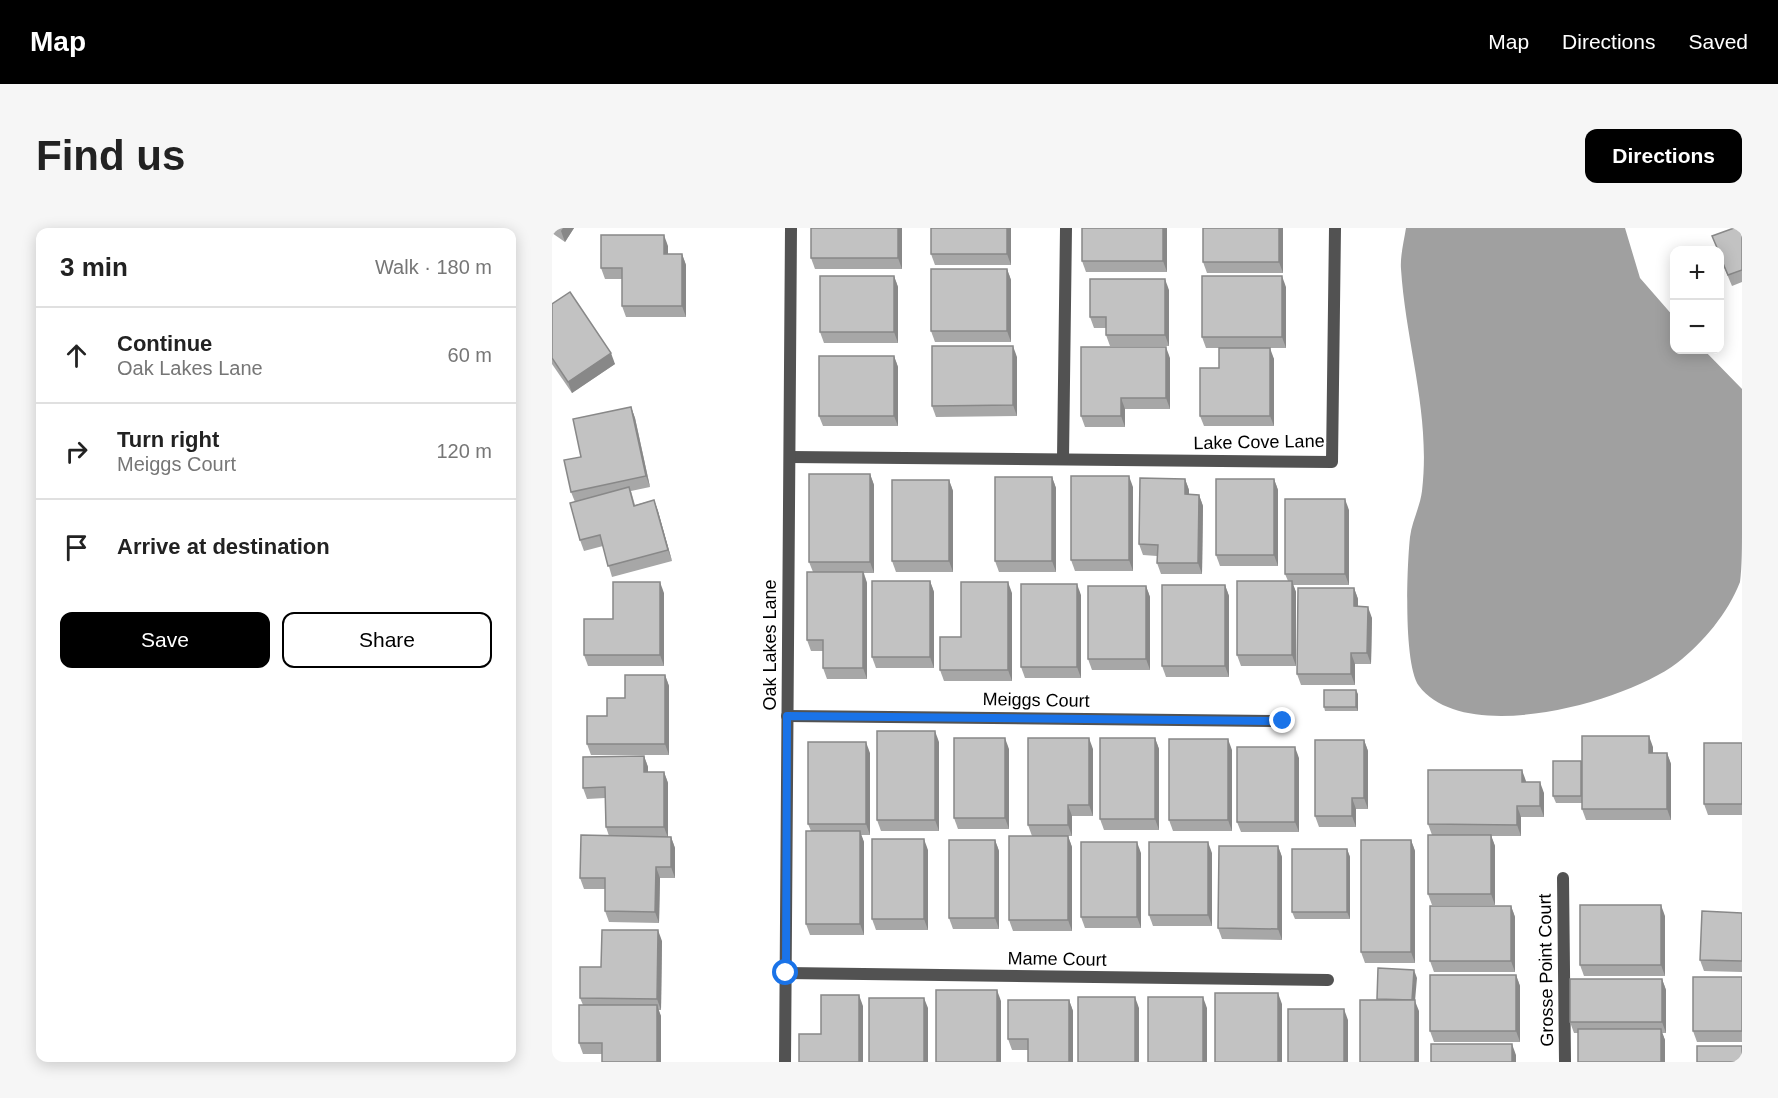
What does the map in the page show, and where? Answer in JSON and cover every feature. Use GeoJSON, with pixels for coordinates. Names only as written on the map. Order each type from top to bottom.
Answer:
{"type":"FeatureCollection","features":[{"type":"Feature","properties":{"kind":"street","name":"Oak Lakes Lane"},"geometry":{"type":"LineString","coordinates":[[785,1062],[791,228]]}},
{"type":"Feature","properties":{"kind":"street"},"geometry":{"type":"LineString","coordinates":[[1063,459],[1066,228]]}},
{"type":"Feature","properties":{"kind":"street","name":"Lake Cove Lane"},"geometry":{"type":"LineString","coordinates":[[790,456],[1332,462],[1335,228]]}},
{"type":"Feature","properties":{"kind":"street","name":"Meiggs Court"},"geometry":{"type":"LineString","coordinates":[[787,716],[1283,721]]}},
{"type":"Feature","properties":{"kind":"street","name":"Grosse Point Court"},"geometry":{"type":"LineString","coordinates":[[1563,878],[1565,1062]]}},
{"type":"Feature","properties":{"kind":"street","name":"Mame Court"},"geometry":{"type":"LineString","coordinates":[[786,973],[1328,980]]}},
{"type":"Feature","properties":{"kind":"shaded area"},"geometry":{"type":"Polygon","coordinates":[[[1406,228],[1625,228],[1640,278],[1670,312],[1670,354],[1708,354],[1742,389],[1742,563],[1740,582],[1722,616],[1705,637],[1677,663],[1653,678],[1622,692],[1585,704],[1546,712],[1507,716],[1472,714],[1441,704],[1419,686],[1410,657],[1407,591],[1410,537],[1422,491],[1423,435],[1421,407],[1404,297],[1402,254],[1406,228]]]}},
{"type":"Feature","properties":{"kind":"building"},"geometry":{"type":"Polygon","coordinates":[[[811,228],[898,228],[898,258],[811,258],[811,228]]]}},
{"type":"Feature","properties":{"kind":"building"},"geometry":{"type":"Polygon","coordinates":[[[931,228],[1007,228],[1007,254],[931,254],[931,228]]]}},
{"type":"Feature","properties":{"kind":"building"},"geometry":{"type":"Polygon","coordinates":[[[1082,228],[1163,228],[1163,261],[1082,261],[1082,228]]]}},
{"type":"Feature","properties":{"kind":"building"},"geometry":{"type":"Polygon","coordinates":[[[1203,228],[1279,228],[1279,262],[1203,262],[1203,228]]]}},
{"type":"Feature","properties":{"kind":"building"},"geometry":{"type":"Polygon","coordinates":[[[1734,228],[1742,228],[1742,270],[1728,275],[1724,266],[1724,246],[1716,246],[1712,236],[1734,228]]]}},
{"type":"Feature","properties":{"kind":"building"},"geometry":{"type":"Polygon","coordinates":[[[601,235],[664,235],[664,254],[682,254],[682,306],[622,306],[622,268],[601,268],[601,235]]]}},
{"type":"Feature","properties":{"kind":"building"},"geometry":{"type":"Polygon","coordinates":[[[931,269],[1007,269],[1007,331],[931,331],[931,269]]]}},
{"type":"Feature","properties":{"kind":"building"},"geometry":{"type":"Polygon","coordinates":[[[820,276],[894,276],[894,332],[820,332],[820,276]]]}},
{"type":"Feature","properties":{"kind":"building"},"geometry":{"type":"Polygon","coordinates":[[[1202,276],[1282,276],[1282,337],[1202,337],[1202,276]]]}},
{"type":"Feature","properties":{"kind":"building"},"geometry":{"type":"Polygon","coordinates":[[[1090,279],[1165,279],[1165,335],[1106,335],[1106,317],[1090,317],[1090,279]]]}},
{"type":"Feature","properties":{"kind":"building"},"geometry":{"type":"Polygon","coordinates":[[[570,292],[611,353],[568,382],[552,358],[552,304],[570,292]]]}},
{"type":"Feature","properties":{"kind":"building"},"geometry":{"type":"Polygon","coordinates":[[[932,346],[1013,346],[1013,405],[932,406],[932,346]]]}},
{"type":"Feature","properties":{"kind":"building"},"geometry":{"type":"Polygon","coordinates":[[[1081,347],[1166,347],[1166,398],[1121,398],[1121,416],[1081,416],[1081,347]]]}},
{"type":"Feature","properties":{"kind":"building"},"geometry":{"type":"Polygon","coordinates":[[[1219,348],[1270,348],[1270,416],[1200,416],[1200,368],[1219,368],[1219,348]]]}},
{"type":"Feature","properties":{"kind":"building"},"geometry":{"type":"Polygon","coordinates":[[[819,356],[894,356],[894,416],[819,416],[819,356]]]}},
{"type":"Feature","properties":{"kind":"building"},"geometry":{"type":"Polygon","coordinates":[[[631,407],[646,476],[571,492],[564,460],[581,457],[573,419],[631,407]]]}},
{"type":"Feature","properties":{"kind":"building"},"geometry":{"type":"Polygon","coordinates":[[[809,474],[870,474],[870,562],[809,562],[809,474]]]}},
{"type":"Feature","properties":{"kind":"building"},"geometry":{"type":"Polygon","coordinates":[[[1071,476],[1129,476],[1129,560],[1071,560],[1071,476]]]}},
{"type":"Feature","properties":{"kind":"building"},"geometry":{"type":"Polygon","coordinates":[[[995,477],[1052,477],[1052,561],[995,561],[995,477]]]}},
{"type":"Feature","properties":{"kind":"building"},"geometry":{"type":"Polygon","coordinates":[[[1140,478],[1185,479],[1185,494],[1199,495],[1198,563],[1157,563],[1158,545],[1139,544],[1140,478]]]}},
{"type":"Feature","properties":{"kind":"building"},"geometry":{"type":"Polygon","coordinates":[[[1216,479],[1274,479],[1274,555],[1216,555],[1216,479]]]}},
{"type":"Feature","properties":{"kind":"building"},"geometry":{"type":"Polygon","coordinates":[[[892,480],[949,480],[949,561],[892,561],[892,480]]]}},
{"type":"Feature","properties":{"kind":"building"},"geometry":{"type":"Polygon","coordinates":[[[629,487],[634,506],[654,500],[668,550],[608,566],[600,535],[580,540],[570,503],[629,487]]]}},
{"type":"Feature","properties":{"kind":"building"},"geometry":{"type":"Polygon","coordinates":[[[1285,499],[1345,499],[1345,574],[1285,574],[1285,499]]]}},
{"type":"Feature","properties":{"kind":"building"},"geometry":{"type":"Polygon","coordinates":[[[807,572],[863,572],[863,668],[823,668],[823,640],[807,640],[807,572]]]}},
{"type":"Feature","properties":{"kind":"building"},"geometry":{"type":"Polygon","coordinates":[[[872,581],[930,581],[930,657],[872,657],[872,581]]]}},
{"type":"Feature","properties":{"kind":"building"},"geometry":{"type":"Polygon","coordinates":[[[1237,581],[1292,581],[1292,655],[1237,655],[1237,581]]]}},
{"type":"Feature","properties":{"kind":"building"},"geometry":{"type":"Polygon","coordinates":[[[613,582],[660,582],[660,655],[584,655],[584,619],[613,619],[613,582]]]}},
{"type":"Feature","properties":{"kind":"building"},"geometry":{"type":"Polygon","coordinates":[[[961,582],[1008,582],[1008,670],[940,670],[940,637],[961,637],[961,582]]]}},
{"type":"Feature","properties":{"kind":"building"},"geometry":{"type":"Polygon","coordinates":[[[1021,584],[1077,584],[1077,667],[1021,667],[1021,584]]]}},
{"type":"Feature","properties":{"kind":"building"},"geometry":{"type":"Polygon","coordinates":[[[1162,585],[1225,585],[1225,666],[1162,666],[1162,585]]]}},
{"type":"Feature","properties":{"kind":"building"},"geometry":{"type":"Polygon","coordinates":[[[1088,586],[1146,586],[1146,659],[1088,659],[1088,586]]]}},
{"type":"Feature","properties":{"kind":"building"},"geometry":{"type":"Polygon","coordinates":[[[1298,588],[1354,588],[1354,606],[1368,607],[1367,653],[1351,653],[1351,674],[1297,674],[1298,588]]]}},
{"type":"Feature","properties":{"kind":"building"},"geometry":{"type":"Polygon","coordinates":[[[625,675],[665,675],[665,744],[587,744],[587,716],[607,716],[607,698],[625,698],[625,675]]]}},
{"type":"Feature","properties":{"kind":"building"},"geometry":{"type":"Polygon","coordinates":[[[1324,690],[1356,690],[1356,707],[1324,707],[1324,690]]]}},
{"type":"Feature","properties":{"kind":"building"},"geometry":{"type":"Polygon","coordinates":[[[877,731],[935,731],[935,820],[877,820],[877,731]]]}},
{"type":"Feature","properties":{"kind":"building"},"geometry":{"type":"Polygon","coordinates":[[[1582,736],[1649,736],[1649,753],[1667,753],[1667,809],[1582,809],[1582,736]]]}},
{"type":"Feature","properties":{"kind":"building"},"geometry":{"type":"Polygon","coordinates":[[[954,738],[1005,738],[1005,818],[954,818],[954,738]]]}},
{"type":"Feature","properties":{"kind":"building"},"geometry":{"type":"Polygon","coordinates":[[[1028,738],[1089,738],[1089,805],[1068,805],[1068,825],[1028,825],[1028,738]]]}},
{"type":"Feature","properties":{"kind":"building"},"geometry":{"type":"Polygon","coordinates":[[[1100,738],[1155,738],[1155,819],[1100,819],[1100,738]]]}},
{"type":"Feature","properties":{"kind":"building"},"geometry":{"type":"Polygon","coordinates":[[[1169,739],[1228,739],[1228,820],[1169,820],[1169,739]]]}},
{"type":"Feature","properties":{"kind":"building"},"geometry":{"type":"Polygon","coordinates":[[[1315,740],[1364,740],[1364,798],[1352,798],[1352,816],[1315,816],[1315,740]]]}},
{"type":"Feature","properties":{"kind":"building"},"geometry":{"type":"Polygon","coordinates":[[[808,742],[866,742],[866,824],[808,824],[808,742]]]}},
{"type":"Feature","properties":{"kind":"building"},"geometry":{"type":"Polygon","coordinates":[[[1704,743],[1742,743],[1742,804],[1704,804],[1704,743]]]}},
{"type":"Feature","properties":{"kind":"building"},"geometry":{"type":"Polygon","coordinates":[[[1237,747],[1295,747],[1295,822],[1237,822],[1237,747]]]}},
{"type":"Feature","properties":{"kind":"building"},"geometry":{"type":"Polygon","coordinates":[[[644,756],[644,772],[664,772],[664,827],[606,827],[605,787],[583,788],[583,757],[644,756]]]}},
{"type":"Feature","properties":{"kind":"building"},"geometry":{"type":"Polygon","coordinates":[[[1553,761],[1581,761],[1581,796],[1553,796],[1553,761]]]}},
{"type":"Feature","properties":{"kind":"building"},"geometry":{"type":"Polygon","coordinates":[[[1428,770],[1522,770],[1522,782],[1540,782],[1540,806],[1517,806],[1517,825],[1428,824],[1428,770]]]}},
{"type":"Feature","properties":{"kind":"building"},"geometry":{"type":"Polygon","coordinates":[[[806,831],[860,831],[860,924],[806,924],[806,831]]]}},
{"type":"Feature","properties":{"kind":"building"},"geometry":{"type":"Polygon","coordinates":[[[581,835],[671,837],[671,867],[656,867],[655,912],[605,911],[605,878],[580,878],[581,835]]]}},
{"type":"Feature","properties":{"kind":"building"},"geometry":{"type":"Polygon","coordinates":[[[1428,835],[1491,835],[1491,894],[1428,894],[1428,835]]]}},
{"type":"Feature","properties":{"kind":"building"},"geometry":{"type":"Polygon","coordinates":[[[1009,836],[1068,836],[1068,920],[1009,920],[1009,836]]]}},
{"type":"Feature","properties":{"kind":"building"},"geometry":{"type":"Polygon","coordinates":[[[872,839],[924,839],[924,919],[872,919],[872,839]]]}},
{"type":"Feature","properties":{"kind":"building"},"geometry":{"type":"Polygon","coordinates":[[[949,840],[995,840],[995,918],[949,918],[949,840]]]}},
{"type":"Feature","properties":{"kind":"building"},"geometry":{"type":"Polygon","coordinates":[[[1361,840],[1411,840],[1411,952],[1361,952],[1361,840]]]}},
{"type":"Feature","properties":{"kind":"building"},"geometry":{"type":"Polygon","coordinates":[[[1081,842],[1137,842],[1137,917],[1081,917],[1081,842]]]}},
{"type":"Feature","properties":{"kind":"building"},"geometry":{"type":"Polygon","coordinates":[[[1149,842],[1208,842],[1208,915],[1149,915],[1149,842]]]}},
{"type":"Feature","properties":{"kind":"building"},"geometry":{"type":"Polygon","coordinates":[[[1219,846],[1278,846],[1278,929],[1218,928],[1219,846]]]}},
{"type":"Feature","properties":{"kind":"building"},"geometry":{"type":"Polygon","coordinates":[[[1292,849],[1347,849],[1347,912],[1292,912],[1292,849]]]}},
{"type":"Feature","properties":{"kind":"building"},"geometry":{"type":"Polygon","coordinates":[[[1580,905],[1661,905],[1661,965],[1580,965],[1580,905]]]}},
{"type":"Feature","properties":{"kind":"building"},"geometry":{"type":"Polygon","coordinates":[[[1430,906],[1511,906],[1511,961],[1430,961],[1430,906]]]}},
{"type":"Feature","properties":{"kind":"building"},"geometry":{"type":"Polygon","coordinates":[[[1702,911],[1742,913],[1742,961],[1700,960],[1702,911]]]}},
{"type":"Feature","properties":{"kind":"building"},"geometry":{"type":"Polygon","coordinates":[[[602,930],[658,930],[657,999],[580,998],[580,967],[601,967],[602,930]]]}},
{"type":"Feature","properties":{"kind":"building"},"geometry":{"type":"Polygon","coordinates":[[[1378,968],[1414,970],[1412,1000],[1377,999],[1378,968]]]}},
{"type":"Feature","properties":{"kind":"building"},"geometry":{"type":"Polygon","coordinates":[[[1430,975],[1516,975],[1516,1031],[1430,1031],[1430,975]]]}},
{"type":"Feature","properties":{"kind":"building"},"geometry":{"type":"Polygon","coordinates":[[[1693,977],[1742,977],[1742,1031],[1693,1031],[1693,977]]]}},
{"type":"Feature","properties":{"kind":"building"},"geometry":{"type":"Polygon","coordinates":[[[1570,979],[1662,979],[1662,1022],[1570,1022],[1570,979]]]}},
{"type":"Feature","properties":{"kind":"building"},"geometry":{"type":"Polygon","coordinates":[[[936,990],[997,990],[997,1062],[936,1062],[936,990]]]}},
{"type":"Feature","properties":{"kind":"building"},"geometry":{"type":"Polygon","coordinates":[[[1215,993],[1278,993],[1278,1062],[1215,1062],[1215,993]]]}},
{"type":"Feature","properties":{"kind":"building"},"geometry":{"type":"Polygon","coordinates":[[[821,995],[859,995],[859,1062],[799,1062],[799,1034],[821,1034],[821,995]]]}},
{"type":"Feature","properties":{"kind":"building"},"geometry":{"type":"Polygon","coordinates":[[[1078,997],[1135,997],[1135,1062],[1078,1062],[1078,997]]]}},
{"type":"Feature","properties":{"kind":"building"},"geometry":{"type":"Polygon","coordinates":[[[1148,997],[1203,997],[1203,1062],[1148,1062],[1148,997]]]}},
{"type":"Feature","properties":{"kind":"building"},"geometry":{"type":"Polygon","coordinates":[[[869,998],[924,998],[924,1062],[869,1062],[869,998]]]}},
{"type":"Feature","properties":{"kind":"building"},"geometry":{"type":"Polygon","coordinates":[[[1008,1000],[1069,1000],[1069,1062],[1028,1062],[1028,1039],[1008,1039],[1008,1000]]]}},
{"type":"Feature","properties":{"kind":"building"},"geometry":{"type":"Polygon","coordinates":[[[1360,1000],[1415,1000],[1415,1062],[1360,1062],[1360,1000]]]}},
{"type":"Feature","properties":{"kind":"building"},"geometry":{"type":"Polygon","coordinates":[[[579,1005],[657,1005],[657,1062],[602,1062],[602,1043],[579,1043],[579,1005]]]}},
{"type":"Feature","properties":{"kind":"building"},"geometry":{"type":"Polygon","coordinates":[[[1288,1009],[1344,1009],[1344,1062],[1288,1062],[1288,1009]]]}},
{"type":"Feature","properties":{"kind":"building"},"geometry":{"type":"Polygon","coordinates":[[[1578,1029],[1661,1029],[1661,1062],[1578,1062],[1578,1029]]]}},
{"type":"Feature","properties":{"kind":"building"},"geometry":{"type":"Polygon","coordinates":[[[1431,1044],[1512,1044],[1512,1062],[1431,1062],[1431,1044]]]}},
{"type":"Feature","properties":{"kind":"building"},"geometry":{"type":"Polygon","coordinates":[[[1697,1046],[1742,1046],[1742,1062],[1697,1062],[1697,1046]]]}},
{"type":"Feature","properties":{"kind":"route"},"geometry":{"type":"LineString","coordinates":[[786,973],[787,716],[1283,721]]}}]}
